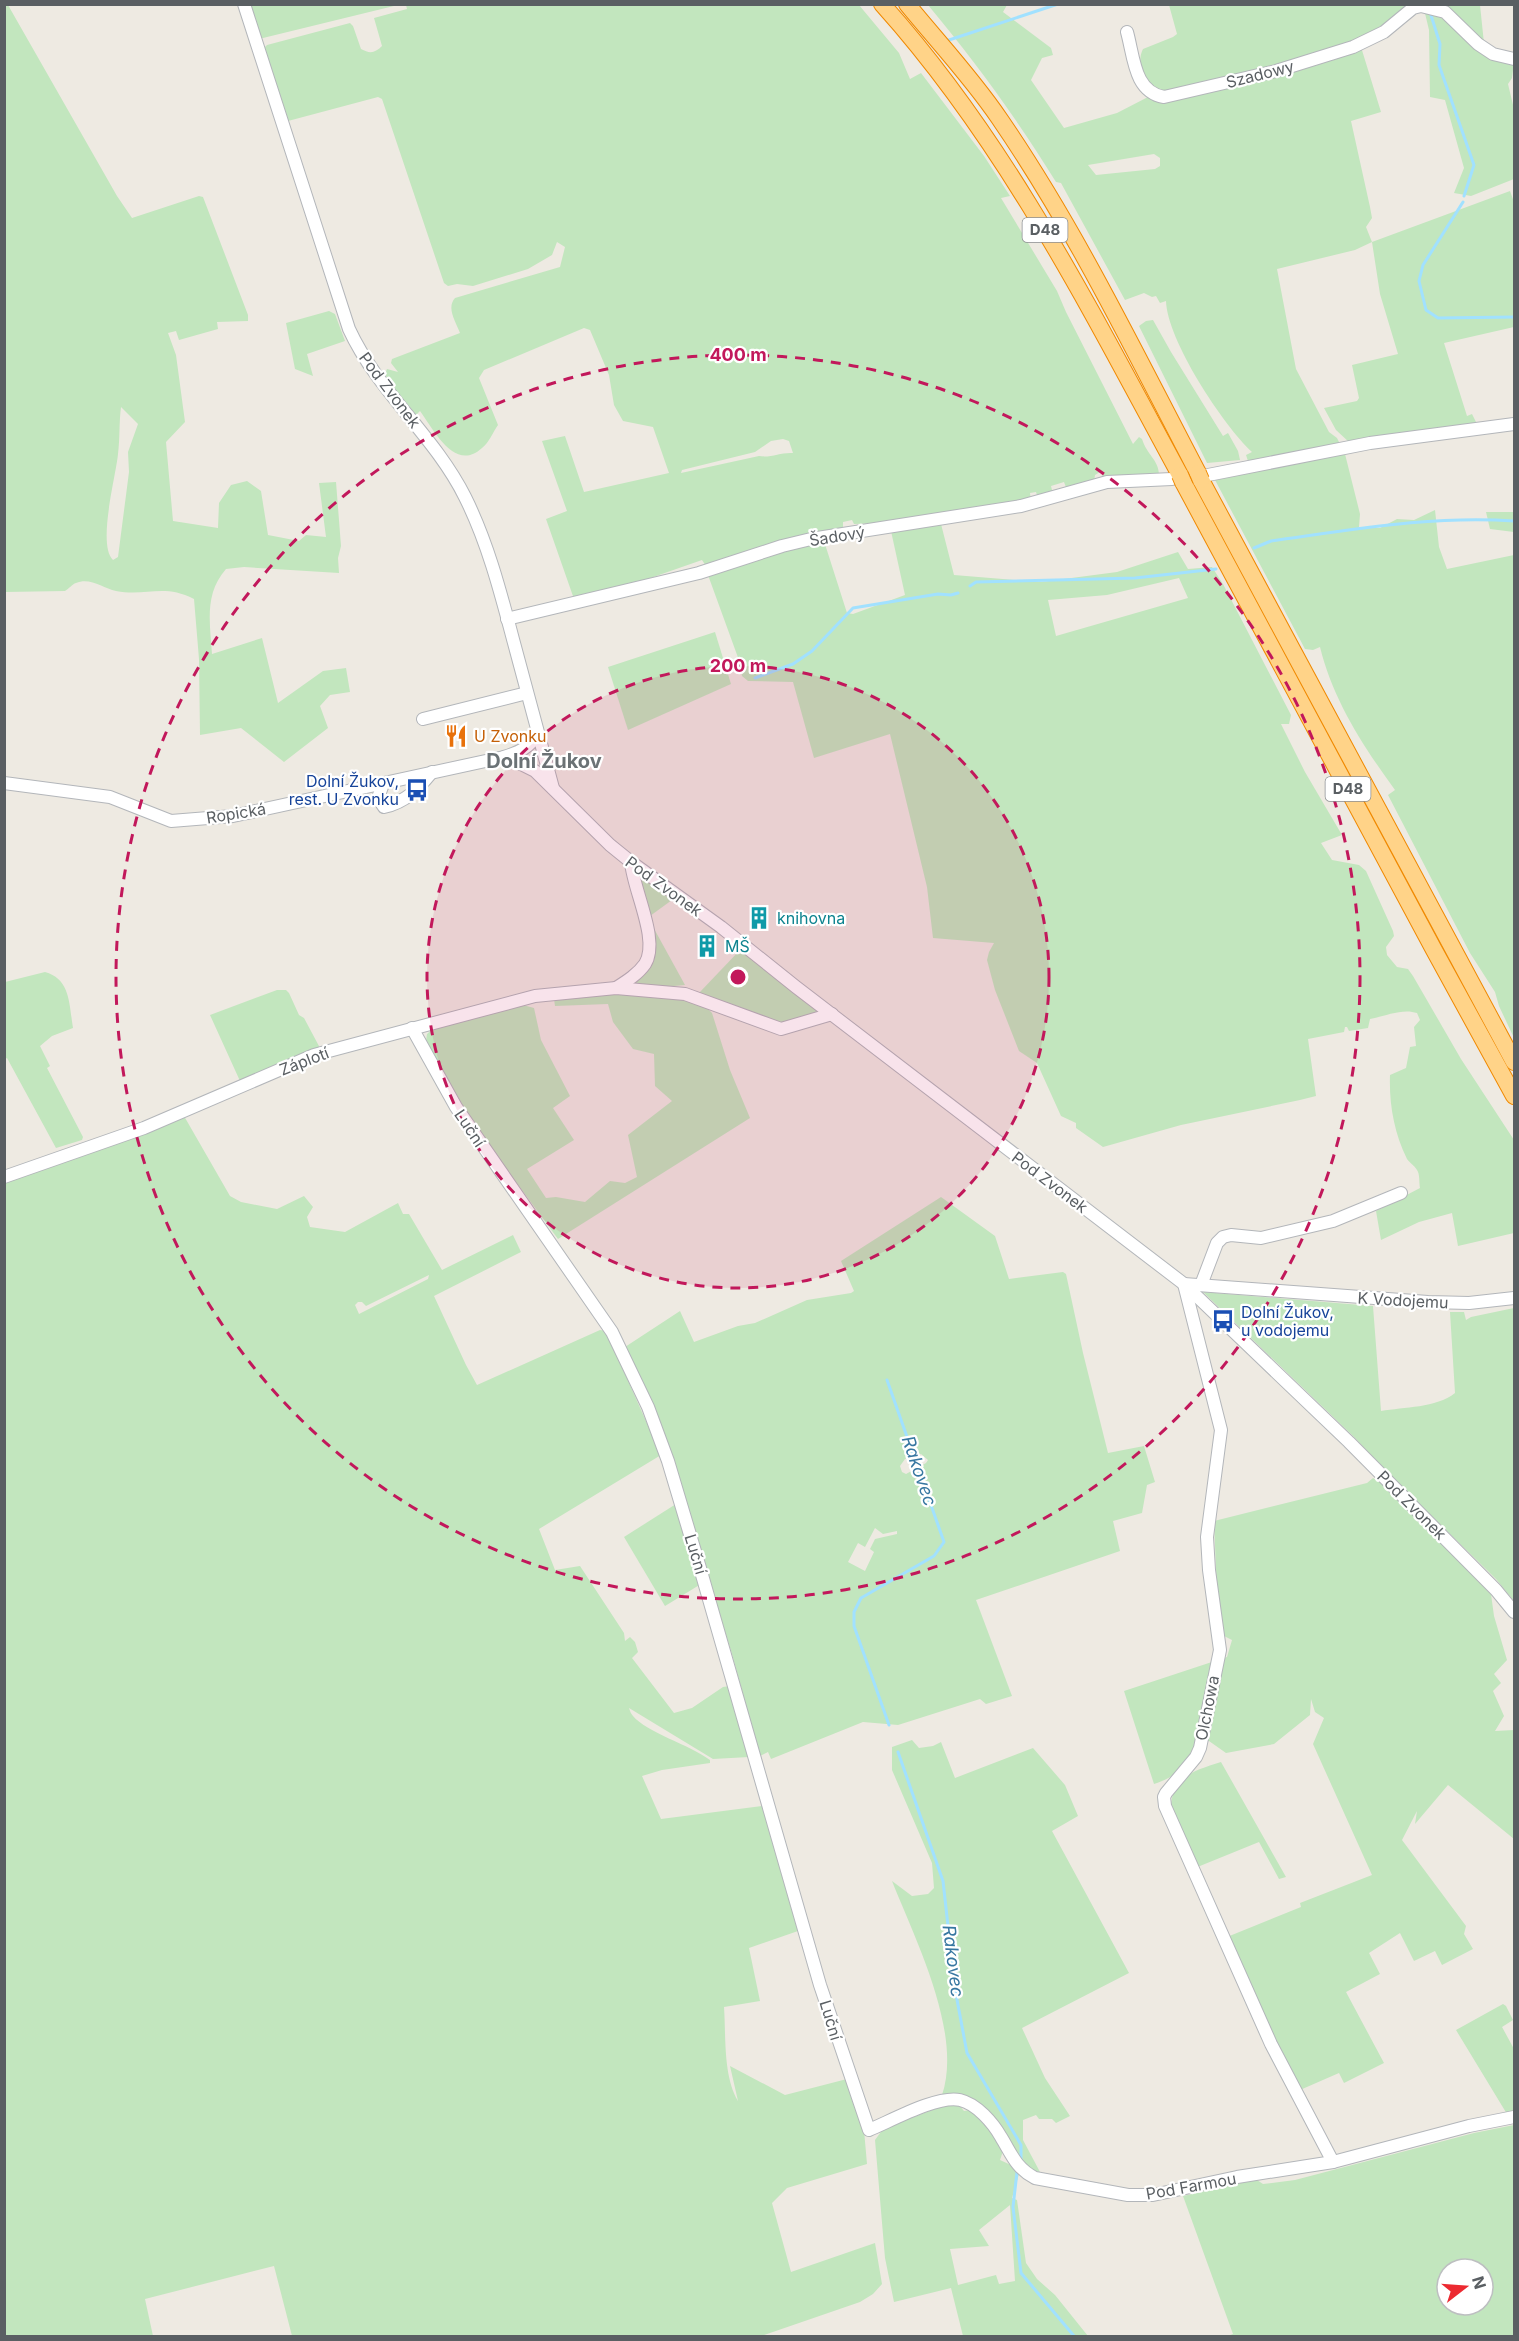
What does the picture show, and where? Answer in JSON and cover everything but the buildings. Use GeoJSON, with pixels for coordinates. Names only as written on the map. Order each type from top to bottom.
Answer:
{"type":"FeatureCollection","features":[{"type":"Feature","properties":{"kind":"highway","name":"D48"},"geometry":{"type":"LineString","coordinates":[[882,4],[945,82],[1017,185],[1072,276],[1178,478],[1515,1096]]}},
{"type":"Feature","properties":{"kind":"highway","name":"D48"},"geometry":{"type":"LineString","coordinates":[[907,4],[986,100],[1037,176],[1090,266],[1515,1062]]}},
{"type":"Feature","properties":{"kind":"street","name":"Pod Zvonek"},"geometry":{"type":"LineString","coordinates":[[244,4],[349,329],[372,372],[426,436],[464,495],[488,553],[553,789]]}},
{"type":"Feature","properties":{"kind":"street","name":"Szadowy"},"geometry":{"type":"LineString","coordinates":[[1127,32],[1142,85],[1152,95],[1170,97],[1276,71],[1353,47],[1384,32],[1413,8],[1428,7],[1445,12],[1478,44],[1493,54],[1515,59]]}},
{"type":"Feature","properties":{"kind":"street"},"geometry":{"type":"LineString","coordinates":[[1202,476],[1370,443],[1515,424]]}},
{"type":"Feature","properties":{"kind":"street","name":"Šadový"},"geometry":{"type":"LineString","coordinates":[[507,619],[699,573],[811,539],[1021,506],[1107,482],[1178,478]]}},
{"type":"Feature","properties":{"kind":"street"},"geometry":{"type":"LineString","coordinates":[[423,719],[527,693]]}},
{"type":"Feature","properties":{"kind":"street"},"geometry":{"type":"LineString","coordinates":[[504,757],[522,751],[533,742],[538,733]]}},
{"type":"Feature","properties":{"kind":"street","name":"Pod Zvonek"},"geometry":{"type":"LineString","coordinates":[[504,757],[535,771],[610,845],[631,862],[721,927],[1184,1284],[1349,1442],[1515,1612]]}},
{"type":"Feature","properties":{"kind":"street","name":"Ropická"},"geometry":{"type":"LineString","coordinates":[[4,783],[111,797],[171,821],[233,816],[504,757]]}},
{"type":"Feature","properties":{"kind":"street"},"geometry":{"type":"LineString","coordinates":[[383,784],[378,798],[384,807],[397,804],[417,790],[432,772]]}},
{"type":"Feature","properties":{"kind":"street"},"geometry":{"type":"LineString","coordinates":[[616,988],[638,973],[650,952],[649,938],[632,877],[631,862]]}},
{"type":"Feature","properties":{"kind":"street","name":"Záplotí"},"geometry":{"type":"LineString","coordinates":[[4,1177],[144,1128],[314,1055],[535,996],[616,988],[685,994],[781,1029],[832,1014]]}},
{"type":"Feature","properties":{"kind":"street","name":"Luční"},"geometry":{"type":"LineString","coordinates":[[412,1028],[456,1107],[612,1332],[648,1407],[668,1461],[700,1568],[820,1985],[869,2130]]}},
{"type":"Feature","properties":{"kind":"street"},"geometry":{"type":"LineString","coordinates":[[1202,1285],[1217,1243],[1223,1237],[1230,1235],[1261,1238],[1333,1221],[1401,1193]]}},
{"type":"Feature","properties":{"kind":"street","name":"K Vodojemu"},"geometry":{"type":"LineString","coordinates":[[1184,1284],[1428,1302],[1469,1303],[1515,1298]]}},
{"type":"Feature","properties":{"kind":"street","name":"Olchowa"},"geometry":{"type":"LineString","coordinates":[[1184,1284],[1221,1430],[1208,1537],[1209,1570],[1220,1650],[1200,1748],[1196,1757],[1166,1793],[1165,1806],[1271,2044],[1333,2162]]}},
{"type":"Feature","properties":{"kind":"street","name":"Pod Farmou"},"geometry":{"type":"LineString","coordinates":[[869,2130],[930,2105],[952,2100],[963,2101],[976,2109],[993,2126],[1023,2172],[1035,2178],[1128,2195],[1153,2195],[1237,2177],[1333,2162],[1469,2126],[1515,2117]]}},
{"type":"Feature","properties":{"kind":"green space"},"geometry":{"type":"Polygon","coordinates":[[[4,5],[8,5],[117,196],[132,218],[199,196],[203,197],[248,315],[248,321],[217,322],[218,329],[179,340],[176,331],[168,333],[176,355],[185,422],[166,442],[173,521],[218,528],[219,503],[231,485],[247,481],[261,491],[268,535],[299,541],[306,535],[326,537],[319,483],[336,482],[341,546],[338,558],[339,573],[244,567],[226,569],[214,588],[211,599],[212,654],[262,638],[278,703],[323,671],[346,668],[350,692],[330,695],[320,706],[328,728],[284,762],[241,728],[200,735],[199,659],[194,599],[183,594],[164,591],[136,593],[116,591],[86,581],[81,581],[65,591],[5,592],[4,5]],[[121,407],[118,454],[107,526],[109,552],[113,560],[118,557],[129,472],[128,452],[138,424],[121,407]]]}},
{"type":"Feature","properties":{"kind":"green space"},"geometry":{"type":"Polygon","coordinates":[[[250,5],[398,5],[261,38],[250,5]]]}},
{"type":"Feature","properties":{"kind":"green space"},"geometry":{"type":"Polygon","coordinates":[[[406,5],[859,5],[899,53],[910,79],[921,73],[984,156],[1010,196],[1001,198],[1057,291],[1133,444],[1139,437],[1142,439],[1157,464],[1159,474],[1104,478],[1100,472],[1095,475],[1094,482],[1067,490],[1064,482],[1051,486],[1053,494],[1038,498],[1036,492],[1030,493],[1031,500],[879,523],[854,524],[852,520],[843,522],[843,529],[706,566],[702,560],[616,590],[574,599],[546,519],[567,511],[542,441],[565,436],[584,492],[669,473],[653,427],[623,421],[614,405],[609,375],[590,330],[584,328],[484,370],[479,378],[498,425],[484,446],[472,454],[463,455],[446,446],[420,411],[416,415],[385,374],[387,369],[398,372],[391,363],[392,359],[460,333],[451,306],[455,298],[560,267],[565,247],[557,242],[552,255],[528,269],[473,286],[457,284],[448,286],[444,283],[382,99],[378,97],[288,121],[264,48],[267,45],[350,23],[361,49],[372,52],[382,46],[374,18],[407,9],[406,5]],[[783,439],[771,441],[755,452],[682,470],[681,473],[759,456],[793,453],[789,441],[783,439]]]}},
{"type":"Feature","properties":{"kind":"green space"},"geometry":{"type":"Polygon","coordinates":[[[928,5],[1007,5],[1003,12],[1051,48],[1053,55],[1042,58],[1031,80],[1064,128],[1117,113],[1148,97],[1155,100],[1361,47],[1381,112],[1351,121],[1372,218],[1366,227],[1372,242],[1355,250],[1277,269],[1296,369],[1329,432],[1337,438],[1341,446],[1249,464],[1246,455],[1252,452],[1212,403],[1186,359],[1169,318],[1166,301],[1160,303],[1156,296],[1152,297],[1144,293],[1125,300],[1061,183],[1056,182],[1011,113],[928,5]],[[1154,154],[1088,165],[1096,175],[1155,169],[1160,166],[1160,158],[1154,154]]]}},
{"type":"Feature","properties":{"kind":"green space"},"geometry":{"type":"Polygon","coordinates":[[[1169,5],[1413,5],[1361,39],[1324,52],[1168,92],[1152,88],[1144,74],[1140,59],[1143,49],[1177,34],[1169,5]]]}},
{"type":"Feature","properties":{"kind":"green space"},"geometry":{"type":"Polygon","coordinates":[[[1423,5],[1480,5],[1485,53],[1514,62],[1512,78],[1508,84],[1514,109],[1514,179],[1471,196],[1454,193],[1464,168],[1445,100],[1430,97],[1429,30],[1423,5]]]}},
{"type":"Feature","properties":{"kind":"green space"},"geometry":{"type":"Polygon","coordinates":[[[1510,191],[1514,202],[1514,327],[1444,343],[1467,416],[1472,414],[1476,422],[1471,427],[1350,443],[1336,430],[1324,408],[1357,401],[1359,398],[1352,365],[1398,354],[1380,294],[1372,242],[1510,191]]]}},
{"type":"Feature","properties":{"kind":"green space"},"geometry":{"type":"Polygon","coordinates":[[[329,311],[335,314],[345,341],[307,354],[313,376],[295,369],[286,323],[329,311]]]}},
{"type":"Feature","properties":{"kind":"green space"},"geometry":{"type":"Polygon","coordinates":[[[1153,320],[1223,436],[1228,433],[1238,451],[1240,460],[1207,463],[1139,326],[1146,321],[1153,320]]]}},
{"type":"Feature","properties":{"kind":"green space"},"geometry":{"type":"Polygon","coordinates":[[[1345,454],[1360,514],[1359,527],[1380,528],[1397,519],[1414,520],[1435,510],[1439,547],[1447,569],[1514,555],[1514,1038],[1495,992],[1470,953],[1388,795],[1395,790],[1350,722],[1341,704],[1320,647],[1313,650],[1305,649],[1215,480],[1345,454]]]}},
{"type":"Feature","properties":{"kind":"green space"},"geometry":{"type":"Polygon","coordinates":[[[1486,512],[1514,512],[1514,532],[1490,529],[1486,512]]]}},
{"type":"Feature","properties":{"kind":"green space"},"geometry":{"type":"Polygon","coordinates":[[[941,524],[954,575],[1041,582],[1117,572],[1178,552],[1188,569],[1212,567],[1291,715],[1289,724],[1281,724],[1305,772],[1342,835],[1321,843],[1332,860],[1359,865],[1366,871],[1393,931],[1394,936],[1386,947],[1387,955],[1397,967],[1408,969],[1413,976],[1461,1059],[1514,1140],[1514,1233],[1458,1246],[1452,1213],[1419,1222],[1381,1240],[1376,1211],[1420,1188],[1418,1172],[1402,1149],[1392,1107],[1390,1086],[1390,1075],[1406,1068],[1410,1047],[1416,1046],[1414,1027],[1420,1020],[1417,1013],[1406,1011],[1394,1013],[1370,1019],[1368,1028],[1349,1031],[1345,1027],[1344,1032],[1308,1039],[1316,1096],[1181,1125],[1103,1147],[1076,1128],[1076,1123],[1061,1116],[1037,1063],[1019,1051],[995,990],[987,960],[994,943],[933,938],[927,887],[890,734],[814,758],[793,682],[748,681],[742,676],[740,663],[708,575],[782,549],[824,541],[847,613],[853,614],[905,595],[891,531],[941,524]],[[1179,578],[1107,595],[1048,600],[1056,636],[1188,598],[1179,578]]]}},
{"type":"Feature","properties":{"kind":"green space"},"geometry":{"type":"Polygon","coordinates":[[[715,632],[731,684],[628,730],[608,667],[715,632]]]}},
{"type":"Feature","properties":{"kind":"green space"},"geometry":{"type":"Polygon","coordinates":[[[638,875],[672,900],[650,916],[638,875]]]}},
{"type":"Feature","properties":{"kind":"green space"},"geometry":{"type":"Polygon","coordinates":[[[652,925],[685,985],[663,987],[633,985],[649,967],[652,925]]]}},
{"type":"Feature","properties":{"kind":"green space"},"geometry":{"type":"Polygon","coordinates":[[[740,950],[818,1010],[818,1013],[782,1024],[699,993],[740,950]]]}},
{"type":"Feature","properties":{"kind":"green space"},"geometry":{"type":"Polygon","coordinates":[[[45,972],[54,975],[64,987],[73,1028],[52,1036],[40,1046],[50,1066],[47,1068],[83,1137],[82,1140],[56,1148],[7,1058],[5,1059],[5,982],[45,972]]]}},
{"type":"Feature","properties":{"kind":"green space"},"geometry":{"type":"Polygon","coordinates":[[[277,990],[286,990],[289,993],[299,1015],[304,1018],[320,1048],[240,1081],[210,1015],[277,990]]]}},
{"type":"Feature","properties":{"kind":"green space"},"geometry":{"type":"Polygon","coordinates":[[[613,994],[673,998],[704,1005],[712,1013],[730,1070],[750,1118],[558,1239],[474,1125],[426,1041],[427,1034],[435,1027],[523,1005],[534,1008],[541,1040],[570,1096],[553,1108],[574,1140],[527,1169],[546,1198],[556,1197],[585,1202],[610,1181],[625,1183],[637,1177],[628,1135],[672,1101],[655,1086],[654,1054],[633,1049],[613,1022],[608,1004],[555,1006],[554,999],[613,994]]]}},
{"type":"Feature","properties":{"kind":"green space"},"geometry":{"type":"Polygon","coordinates":[[[184,1116],[230,1196],[241,1202],[277,1209],[304,1196],[313,1207],[307,1217],[310,1227],[345,1232],[398,1203],[403,1214],[409,1214],[442,1270],[513,1235],[521,1252],[434,1296],[477,1385],[600,1330],[606,1331],[661,1455],[539,1529],[555,1570],[580,1566],[624,1633],[625,1641],[630,1637],[635,1642],[638,1652],[632,1658],[674,1713],[692,1708],[723,1687],[730,1686],[749,1757],[713,1759],[629,1708],[633,1716],[648,1728],[710,1760],[710,1763],[662,1770],[642,1776],[661,1819],[762,1806],[798,1931],[749,1948],[760,2001],[724,2007],[726,2056],[730,2080],[738,2101],[730,2066],[785,2095],[847,2079],[864,2130],[867,2164],[787,2188],[772,2203],[791,2272],[875,2243],[882,2284],[873,2294],[860,2302],[761,2336],[292,2336],[274,2266],[145,2299],[153,2336],[5,2336],[5,1179],[133,1138],[184,1116]],[[429,1275],[366,1306],[362,1302],[355,1305],[359,1314],[428,1279],[429,1275]]]}},
{"type":"Feature","properties":{"kind":"green space"},"geometry":{"type":"Polygon","coordinates":[[[941,1197],[995,1236],[1009,1279],[1063,1272],[1066,1274],[1108,1453],[1144,1446],[1155,1482],[1147,1485],[1142,1513],[1113,1521],[1120,1551],[976,1600],[1012,1696],[986,1704],[980,1699],[898,1725],[863,1722],[771,1759],[768,1752],[760,1756],[706,1571],[625,1347],[680,1311],[694,1342],[738,1326],[755,1323],[807,1300],[851,1293],[854,1291],[841,1261],[941,1197]],[[921,1454],[905,1459],[900,1466],[902,1472],[906,1474],[926,1463],[928,1460],[921,1454]],[[875,1528],[865,1547],[858,1543],[848,1562],[865,1571],[874,1552],[870,1549],[875,1539],[897,1534],[897,1531],[883,1534],[875,1528]]]}},
{"type":"Feature","properties":{"kind":"green space"},"geometry":{"type":"Polygon","coordinates":[[[1203,1292],[1373,1306],[1381,1411],[1439,1402],[1455,1393],[1450,1312],[1464,1312],[1466,1320],[1514,1308],[1514,1601],[1496,1579],[1353,1436],[1203,1292]]]}},
{"type":"Feature","properties":{"kind":"green space"},"geometry":{"type":"Polygon","coordinates":[[[1373,1478],[1385,1485],[1491,1594],[1494,1616],[1507,1660],[1494,1674],[1501,1683],[1493,1691],[1504,1716],[1495,1731],[1514,1730],[1514,1839],[1448,1785],[1415,1824],[1417,1811],[1402,1840],[1466,1926],[1464,1934],[1473,1949],[1442,1965],[1435,1951],[1414,1961],[1400,1933],[1369,1953],[1380,1974],[1346,1992],[1384,2063],[1344,2083],[1339,2073],[1300,2090],[1227,1937],[1301,1907],[1300,1903],[1372,1875],[1313,1744],[1324,1718],[1315,1712],[1311,1699],[1310,1715],[1274,1744],[1226,1753],[1209,1741],[1196,1744],[1180,1770],[1154,1784],[1124,1691],[1227,1657],[1232,1640],[1224,1636],[1217,1593],[1214,1521],[1367,1483],[1373,1478]]]}},
{"type":"Feature","properties":{"kind":"green space"},"geometry":{"type":"Polygon","coordinates":[[[676,1504],[701,1584],[665,1606],[624,1537],[676,1504]]]}},
{"type":"Feature","properties":{"kind":"green space"},"geometry":{"type":"Polygon","coordinates":[[[912,1740],[919,1748],[941,1742],[955,1778],[1033,1748],[1065,1785],[1078,1816],[1052,1831],[1129,1973],[1022,2028],[1045,2078],[1070,2116],[1056,2123],[1052,2119],[1039,2119],[1036,2115],[1023,2120],[1023,2140],[1040,2172],[1027,2169],[998,2126],[942,2095],[947,2070],[946,2044],[941,2015],[934,1987],[892,1881],[912,1896],[928,1894],[934,1888],[932,1863],[892,1770],[892,1747],[912,1740]]]}},
{"type":"Feature","properties":{"kind":"green space"},"geometry":{"type":"Polygon","coordinates":[[[1221,1762],[1286,1877],[1279,1879],[1259,1842],[1195,1868],[1171,1807],[1172,1796],[1187,1776],[1221,1762]]]}},
{"type":"Feature","properties":{"kind":"green space"},"geometry":{"type":"Polygon","coordinates":[[[1503,2004],[1513,2020],[1502,2027],[1514,2049],[1514,2114],[1507,2114],[1456,2030],[1503,2004]]]}},
{"type":"Feature","properties":{"kind":"green space"},"geometry":{"type":"Polygon","coordinates":[[[945,2105],[960,2106],[964,2111],[970,2110],[986,2124],[1003,2151],[1000,2160],[1013,2166],[1019,2174],[1012,2198],[1017,2200],[1026,2263],[1037,2279],[1055,2295],[1088,2336],[963,2336],[951,2288],[894,2302],[885,2258],[875,2140],[883,2129],[945,2105]],[[1010,2205],[979,2230],[989,2246],[950,2249],[958,2285],[996,2275],[999,2284],[1015,2281],[1010,2205]]]}},
{"type":"Feature","properties":{"kind":"green space"},"geometry":{"type":"Polygon","coordinates":[[[1514,2125],[1514,2336],[1227,2336],[1233,2334],[1183,2196],[1257,2180],[1263,2184],[1295,2180],[1474,2133],[1514,2125]]]}},
{"type":"Feature","properties":{"kind":"waterway"},"geometry":{"type":"LineString","coordinates":[[946,41],[1058,4]]}},
{"type":"Feature","properties":{"kind":"waterway"},"geometry":{"type":"LineString","coordinates":[[1430,12],[1440,44],[1439,65],[1474,165],[1464,196]]}},
{"type":"Feature","properties":{"kind":"waterway"},"geometry":{"type":"LineString","coordinates":[[1463,202],[1423,265],[1419,281],[1426,310],[1438,318],[1514,317]]}},
{"type":"Feature","properties":{"kind":"waterway"},"geometry":{"type":"LineString","coordinates":[[1254,548],[1271,541],[1362,528],[1453,520],[1514,521]]}},
{"type":"Feature","properties":{"kind":"waterway"},"geometry":{"type":"LineString","coordinates":[[970,586],[976,582],[1135,578],[1216,569]]}},
{"type":"Feature","properties":{"kind":"waterway"},"geometry":{"type":"LineString","coordinates":[[755,678],[793,664],[812,651],[853,608],[938,594],[958,593]]}},
{"type":"Feature","properties":{"kind":"waterway","name":"Rakovec"},"geometry":{"type":"LineString","coordinates":[[887,1380],[944,1542],[934,1556],[861,1598],[854,1612],[854,1626],[889,1725]]}},
{"type":"Feature","properties":{"kind":"waterway","name":"Rakovec"},"geometry":{"type":"LineString","coordinates":[[898,1752],[943,1881],[955,1989],[967,2053],[1021,2145],[1021,2161]]}},
{"type":"Feature","properties":{"kind":"waterway","name":"Rakovec"},"geometry":{"type":"LineString","coordinates":[[1017,2172],[1013,2207],[1021,2273],[1074,2336]]}},
{"type":"Feature","properties":{"kind":"place","name":"U Zvonku"},"geometry":{"type":"Point","coordinates":[456,736]}},
{"type":"Feature","properties":{"kind":"place","name":"Dolní Žukov, rest. U Zvonku"},"geometry":{"type":"Point","coordinates":[417,790]}},
{"type":"Feature","properties":{"kind":"place","name":"knihovna"},"geometry":{"type":"Point","coordinates":[759,918]}},
{"type":"Feature","properties":{"kind":"place","name":"MŠ"},"geometry":{"type":"Point","coordinates":[707,946]}},
{"type":"Feature","properties":{"kind":"place","name":"Dolní Žukov, u vodojemu"},"geometry":{"type":"Point","coordinates":[1223,1321]}},
{"type":"Feature","properties":{"kind":"district","name":"Dolní Žukov"},"geometry":{"type":"Point","coordinates":[544,761]}}]}
